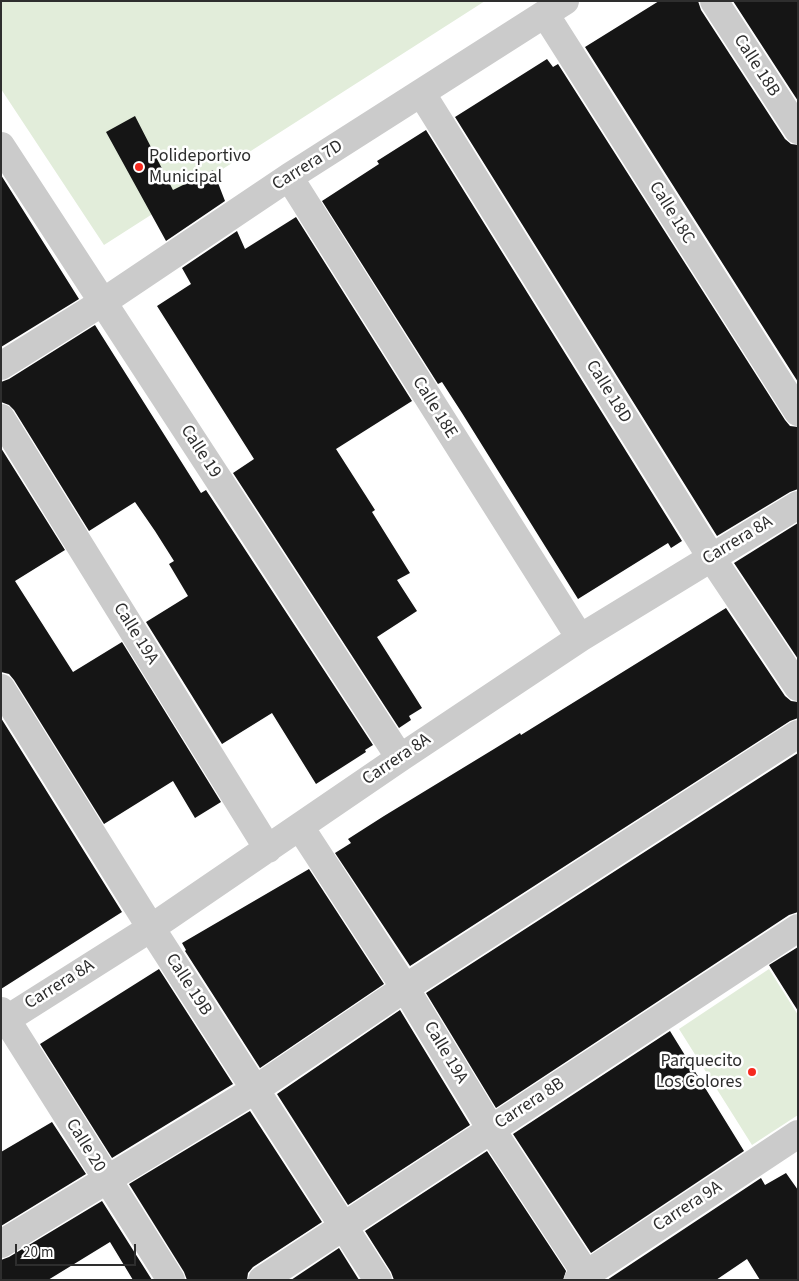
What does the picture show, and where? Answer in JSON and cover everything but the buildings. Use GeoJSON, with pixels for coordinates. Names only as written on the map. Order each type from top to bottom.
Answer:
{"type":"FeatureCollection","features":[{"type":"Feature","properties":{"kind":"street","name":"Calle 18B"},"geometry":{"type":"LineString","coordinates":[[714,1],[798,130]]}},
{"type":"Feature","properties":{"kind":"street","name":"Carrera 7D"},"geometry":{"type":"LineString","coordinates":[[1,366],[103,302],[289,177],[422,94],[555,7]]}},
{"type":"Feature","properties":{"kind":"street","name":"Calle 18C"},"geometry":{"type":"LineString","coordinates":[[555,7],[798,412]]}},
{"type":"Feature","properties":{"kind":"street","name":"Calle 18D"},"geometry":{"type":"LineString","coordinates":[[422,94],[711,557],[798,687]]}},
{"type":"Feature","properties":{"kind":"street","name":"Calle 19"},"geometry":{"type":"LineString","coordinates":[[1,146],[400,758]]}},
{"type":"Feature","properties":{"kind":"street","name":"Calle 18E"},"geometry":{"type":"LineString","coordinates":[[289,177],[580,638]]}},
{"type":"Feature","properties":{"kind":"street","name":"Calle 19A"},"geometry":{"type":"LineString","coordinates":[[1,418],[268,849]]}},
{"type":"Feature","properties":{"kind":"street","name":"Carrera 8A"},"geometry":{"type":"LineString","coordinates":[[3,1018],[151,928],[580,638],[798,505]]}},
{"type":"Feature","properties":{"kind":"street","name":"Calle 19B"},"geometry":{"type":"LineString","coordinates":[[1,688],[151,928],[378,1280]]}},
{"type":"Feature","properties":{"kind":"street"},"geometry":{"type":"LineString","coordinates":[[1,1244],[256,1089],[405,988],[798,734]]}},
{"type":"Feature","properties":{"kind":"street","name":"Calle 19A"},"geometry":{"type":"LineString","coordinates":[[300,827],[405,988],[584,1278]]}},
{"type":"Feature","properties":{"kind":"street","name":"Carrera 8B"},"geometry":{"type":"LineString","coordinates":[[262,1280],[798,928]]}},
{"type":"Feature","properties":{"kind":"street","name":"Calle 20"},"geometry":{"type":"LineString","coordinates":[[3,1018],[171,1280]]}},
{"type":"Feature","properties":{"kind":"street","name":"Carrera 9A"},"geometry":{"type":"LineString","coordinates":[[584,1278],[798,1134]]}},
{"type":"Feature","properties":{"kind":"green space","name":"Polideportivo Municipal"},"geometry":{"type":"Polygon","coordinates":[[[1,1],[485,1],[104,245],[1,89],[1,1]]]}},
{"type":"Feature","properties":{"kind":"green space","name":"Parquecito Los Colores"},"geometry":{"type":"Polygon","coordinates":[[[769,969],[798,1015],[798,1115],[752,1145],[679,1029],[769,969]]]}},
{"type":"Feature","properties":{"kind":"place","name":"Polideportivo Municipal"},"geometry":{"type":"Point","coordinates":[139,167]}},
{"type":"Feature","properties":{"kind":"place","name":"Parquecito Los Colores"},"geometry":{"type":"Point","coordinates":[752,1072]}}]}
